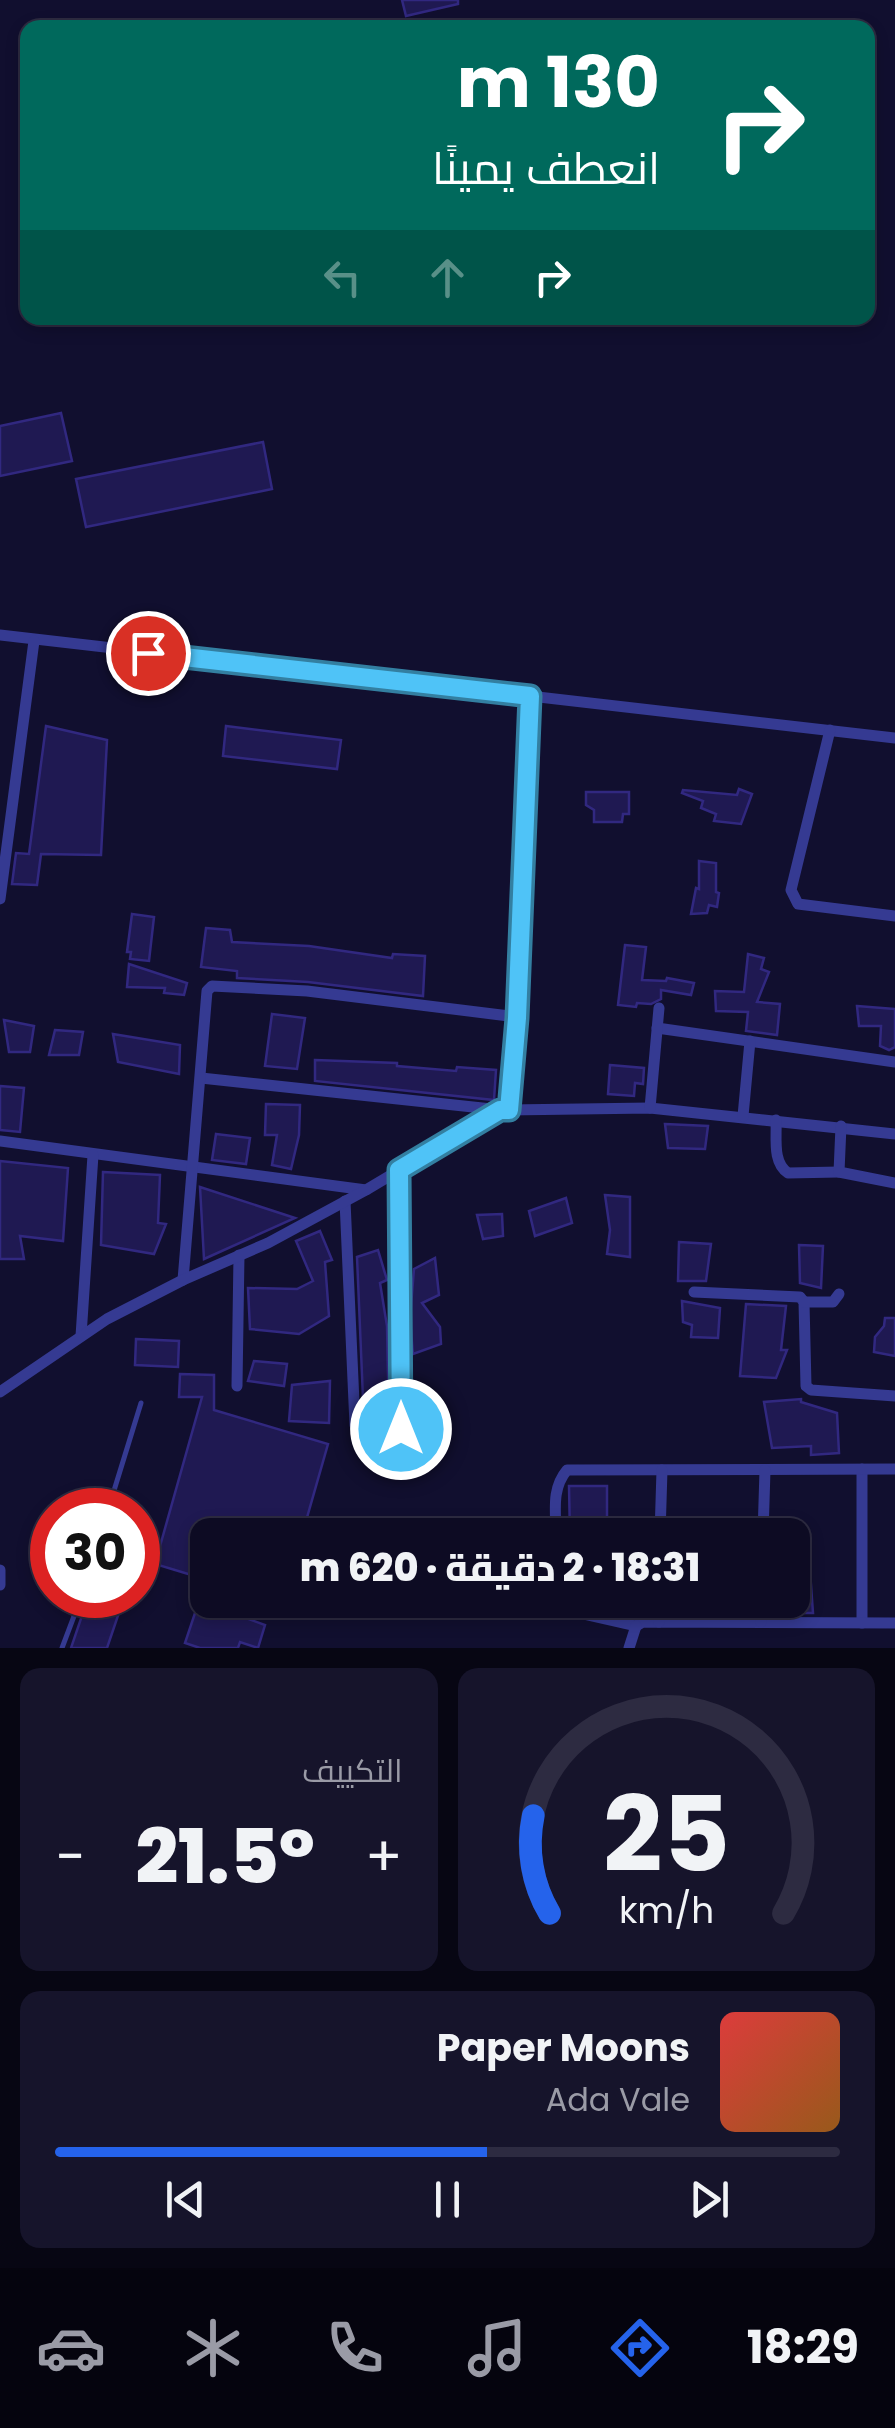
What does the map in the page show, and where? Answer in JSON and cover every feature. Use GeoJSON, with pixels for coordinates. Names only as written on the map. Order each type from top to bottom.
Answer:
{"type":"FeatureCollection","features":[{"type":"Feature","properties":{"kind":"street"},"geometry":{"type":"LineString","coordinates":[[0,635],[895,738]]}},
{"type":"Feature","properties":{"kind":"street"},"geometry":{"type":"LineString","coordinates":[[0,899],[34,641]]}},
{"type":"Feature","properties":{"kind":"street"},"geometry":{"type":"LineString","coordinates":[[505,1110],[517,1018],[530,696]]}},
{"type":"Feature","properties":{"kind":"street"},"geometry":{"type":"LineString","coordinates":[[830,730],[791,890],[798,904],[895,916]]}},
{"type":"Feature","properties":{"kind":"street"},"geometry":{"type":"LineString","coordinates":[[182,1280],[207,991],[215,984],[517,1018]]}},
{"type":"Feature","properties":{"kind":"street"},"geometry":{"type":"LineString","coordinates":[[650,1108],[658,1008]]}},
{"type":"Feature","properties":{"kind":"street"},"geometry":{"type":"LineString","coordinates":[[657,1028],[895,1062]]}},
{"type":"Feature","properties":{"kind":"street"},"geometry":{"type":"LineString","coordinates":[[742,1116],[750,1041]]}},
{"type":"Feature","properties":{"kind":"street"},"geometry":{"type":"LineString","coordinates":[[201,1078],[505,1110],[650,1108],[895,1134]]}},
{"type":"Feature","properties":{"kind":"street"},"geometry":{"type":"LineString","coordinates":[[0,1392],[82,1336],[182,1280],[346,1201],[505,1110]]}},
{"type":"Feature","properties":{"kind":"street"},"geometry":{"type":"LineString","coordinates":[[776,1120],[778,1162],[788,1173],[839,1172],[895,1182]]}},
{"type":"Feature","properties":{"kind":"street"},"geometry":{"type":"LineString","coordinates":[[839,1172],[841,1126]]}},
{"type":"Feature","properties":{"kind":"street"},"geometry":{"type":"LineString","coordinates":[[0,1142],[366,1190]]}},
{"type":"Feature","properties":{"kind":"street"},"geometry":{"type":"LineString","coordinates":[[82,1336],[93,1155]]}},
{"type":"Feature","properties":{"kind":"street"},"geometry":{"type":"LineString","coordinates":[[346,1201],[354,1425],[359,1431],[390,1438],[401,1429],[399,1170]]}},
{"type":"Feature","properties":{"kind":"street"},"geometry":{"type":"LineString","coordinates":[[237,1386],[239,1255]]}},
{"type":"Feature","properties":{"kind":"street"},"geometry":{"type":"LineString","coordinates":[[694,1292],[800,1296],[804,1302],[806,1386],[811,1390],[895,1396]]}},
{"type":"Feature","properties":{"kind":"street"},"geometry":{"type":"LineString","coordinates":[[804,1302],[833,1302],[839,1294]]}},
{"type":"Feature","properties":{"kind":"street"},"geometry":{"type":"LineString","coordinates":[[556,1518],[558,1481],[567,1470],[895,1469]]}},
{"type":"Feature","properties":{"kind":"street"},"geometry":{"type":"LineString","coordinates":[[661,1518],[662,1470]]}},
{"type":"Feature","properties":{"kind":"street"},"geometry":{"type":"LineString","coordinates":[[764,1518],[765,1470]]}},
{"type":"Feature","properties":{"kind":"street"},"geometry":{"type":"LineString","coordinates":[[862,1470],[862,1623]]}},
{"type":"Feature","properties":{"kind":"street"},"geometry":{"type":"LineString","coordinates":[[0,1570],[0,1585]]}},
{"type":"Feature","properties":{"kind":"street"},"geometry":{"type":"LineString","coordinates":[[601,1618],[636,1626],[643,1622],[895,1623]]}},
{"type":"Feature","properties":{"kind":"street"},"geometry":{"type":"LineString","coordinates":[[658,1618],[658,1622]]}},
{"type":"Feature","properties":{"kind":"street"},"geometry":{"type":"LineString","coordinates":[[761,1618],[761,1622]]}},
{"type":"Feature","properties":{"kind":"street"},"geometry":{"type":"LineString","coordinates":[[630,1648],[636,1626]]}},
{"type":"Feature","properties":{"kind":"lane"},"geometry":{"type":"LineString","coordinates":[[115,1488],[141,1403]]}},
{"type":"Feature","properties":{"kind":"lane"},"geometry":{"type":"LineString","coordinates":[[62,1648],[73,1618]]}},
{"type":"Feature","properties":{"kind":"building"},"geometry":{"type":"Polygon","coordinates":[[[402,0],[458,0],[458,4],[406,16],[402,0]]]}},
{"type":"Feature","properties":{"kind":"building"},"geometry":{"type":"Polygon","coordinates":[[[61,413],[72,461],[0,476],[0,426],[61,413]]]}},
{"type":"Feature","properties":{"kind":"building"},"geometry":{"type":"Polygon","coordinates":[[[263,442],[272,489],[86,527],[76,479],[263,442]]]}},
{"type":"Feature","properties":{"kind":"building"},"geometry":{"type":"Polygon","coordinates":[[[46,726],[107,740],[101,855],[41,854],[37,885],[12,884],[16,853],[29,854],[46,726]]]}},
{"type":"Feature","properties":{"kind":"building"},"geometry":{"type":"Polygon","coordinates":[[[226,726],[341,740],[337,769],[223,756],[226,726]]]}},
{"type":"Feature","properties":{"kind":"building"},"geometry":{"type":"Polygon","coordinates":[[[739,789],[752,794],[741,824],[714,821],[716,814],[701,808],[703,801],[682,793],[683,790],[737,795],[739,789]]]}},
{"type":"Feature","properties":{"kind":"building"},"geometry":{"type":"Polygon","coordinates":[[[586,792],[629,792],[629,814],[623,814],[622,822],[594,822],[594,810],[586,805],[586,792]]]}},
{"type":"Feature","properties":{"kind":"building"},"geometry":{"type":"Polygon","coordinates":[[[699,861],[716,863],[717,907],[709,905],[707,913],[691,914],[696,888],[699,889],[699,861]]]}},
{"type":"Feature","properties":{"kind":"building"},"geometry":{"type":"Polygon","coordinates":[[[132,914],[154,917],[149,961],[130,959],[131,952],[127,952],[132,914]]]}},
{"type":"Feature","properties":{"kind":"building"},"geometry":{"type":"Polygon","coordinates":[[[206,928],[230,930],[232,942],[309,946],[392,958],[393,954],[425,956],[423,996],[237,978],[237,971],[201,967],[206,928]]]}},
{"type":"Feature","properties":{"kind":"building"},"geometry":{"type":"Polygon","coordinates":[[[625,945],[646,947],[642,980],[667,978],[694,983],[691,995],[661,990],[661,999],[651,1004],[618,1005],[625,945]]]}},
{"type":"Feature","properties":{"kind":"building"},"geometry":{"type":"Polygon","coordinates":[[[748,954],[764,958],[761,969],[769,972],[757,1002],[780,1004],[777,1035],[746,1031],[748,1012],[716,1011],[715,991],[744,992],[748,954]]]}},
{"type":"Feature","properties":{"kind":"building"},"geometry":{"type":"Polygon","coordinates":[[[129,964],[187,983],[184,995],[164,993],[165,988],[127,987],[129,964]]]}},
{"type":"Feature","properties":{"kind":"building"},"geometry":{"type":"Polygon","coordinates":[[[857,1006],[895,1009],[895,1047],[889,1050],[880,1046],[881,1026],[859,1026],[857,1006]]]}},
{"type":"Feature","properties":{"kind":"building"},"geometry":{"type":"Polygon","coordinates":[[[272,1014],[305,1018],[297,1069],[265,1066],[272,1014]]]}},
{"type":"Feature","properties":{"kind":"building"},"geometry":{"type":"Polygon","coordinates":[[[4,1020],[34,1026],[30,1052],[9,1052],[4,1020]]]}},
{"type":"Feature","properties":{"kind":"building"},"geometry":{"type":"Polygon","coordinates":[[[55,1030],[83,1032],[79,1055],[49,1055],[55,1030]]]}},
{"type":"Feature","properties":{"kind":"building"},"geometry":{"type":"Polygon","coordinates":[[[113,1034],[180,1045],[179,1074],[118,1062],[113,1034]]]}},
{"type":"Feature","properties":{"kind":"building"},"geometry":{"type":"Polygon","coordinates":[[[315,1060],[397,1063],[456,1071],[457,1067],[496,1070],[494,1100],[315,1081],[315,1060]]]}},
{"type":"Feature","properties":{"kind":"building"},"geometry":{"type":"Polygon","coordinates":[[[610,1065],[644,1068],[643,1084],[635,1083],[634,1096],[608,1094],[610,1065]]]}},
{"type":"Feature","properties":{"kind":"building"},"geometry":{"type":"Polygon","coordinates":[[[0,1086],[24,1088],[20,1132],[0,1130],[0,1086]]]}},
{"type":"Feature","properties":{"kind":"building"},"geometry":{"type":"Polygon","coordinates":[[[266,1104],[300,1105],[299,1135],[291,1169],[272,1165],[277,1135],[265,1135],[266,1104]]]}},
{"type":"Feature","properties":{"kind":"building"},"geometry":{"type":"Polygon","coordinates":[[[665,1124],[708,1126],[705,1149],[668,1148],[665,1124]]]}},
{"type":"Feature","properties":{"kind":"building"},"geometry":{"type":"Polygon","coordinates":[[[216,1134],[250,1138],[246,1164],[212,1160],[216,1134]]]}},
{"type":"Feature","properties":{"kind":"building"},"geometry":{"type":"Polygon","coordinates":[[[0,1161],[68,1168],[63,1241],[20,1236],[24,1259],[0,1259],[0,1161]]]}},
{"type":"Feature","properties":{"kind":"building"},"geometry":{"type":"Polygon","coordinates":[[[103,1172],[160,1175],[158,1223],[166,1224],[154,1254],[101,1245],[103,1172]]]}},
{"type":"Feature","properties":{"kind":"building"},"geometry":{"type":"Polygon","coordinates":[[[200,1187],[295,1218],[204,1259],[200,1187]]]}},
{"type":"Feature","properties":{"kind":"building"},"geometry":{"type":"Polygon","coordinates":[[[605,1195],[630,1197],[630,1257],[607,1254],[610,1230],[605,1195]]]}},
{"type":"Feature","properties":{"kind":"building"},"geometry":{"type":"Polygon","coordinates":[[[566,1198],[572,1223],[535,1236],[529,1211],[566,1198]]]}},
{"type":"Feature","properties":{"kind":"building"},"geometry":{"type":"Polygon","coordinates":[[[502,1214],[503,1236],[483,1239],[477,1215],[502,1214]]]}},
{"type":"Feature","properties":{"kind":"building"},"geometry":{"type":"Polygon","coordinates":[[[320,1231],[332,1260],[325,1262],[329,1316],[299,1334],[250,1329],[248,1288],[297,1289],[313,1281],[296,1241],[320,1231]]]}},
{"type":"Feature","properties":{"kind":"building"},"geometry":{"type":"Polygon","coordinates":[[[679,1242],[711,1244],[706,1281],[678,1281],[679,1242]]]}},
{"type":"Feature","properties":{"kind":"building"},"geometry":{"type":"Polygon","coordinates":[[[799,1245],[823,1246],[821,1288],[800,1283],[799,1245]]]}},
{"type":"Feature","properties":{"kind":"building"},"geometry":{"type":"Polygon","coordinates":[[[378,1250],[387,1280],[380,1283],[387,1326],[389,1425],[364,1422],[357,1257],[378,1250]]]}},
{"type":"Feature","properties":{"kind":"building"},"geometry":{"type":"Polygon","coordinates":[[[435,1258],[439,1295],[422,1303],[440,1327],[441,1344],[413,1354],[410,1319],[414,1269],[435,1258]]]}},
{"type":"Feature","properties":{"kind":"building"},"geometry":{"type":"Polygon","coordinates":[[[682,1301],[720,1308],[718,1338],[691,1337],[692,1325],[683,1322],[682,1301]]]}},
{"type":"Feature","properties":{"kind":"building"},"geometry":{"type":"Polygon","coordinates":[[[746,1304],[786,1306],[781,1350],[787,1350],[776,1378],[740,1376],[746,1304]]]}},
{"type":"Feature","properties":{"kind":"building"},"geometry":{"type":"Polygon","coordinates":[[[885,1318],[895,1318],[895,1356],[874,1352],[875,1337],[885,1318]]]}},
{"type":"Feature","properties":{"kind":"building"},"geometry":{"type":"Polygon","coordinates":[[[136,1339],[179,1341],[178,1367],[135,1365],[136,1339]]]}},
{"type":"Feature","properties":{"kind":"building"},"geometry":{"type":"Polygon","coordinates":[[[254,1361],[287,1364],[284,1386],[248,1381],[254,1361]]]}},
{"type":"Feature","properties":{"kind":"building"},"geometry":{"type":"Polygon","coordinates":[[[180,1374],[214,1375],[214,1410],[328,1444],[307,1518],[190,1518],[190,1575],[160,1566],[160,1546],[202,1397],[179,1397],[180,1374]]]}},
{"type":"Feature","properties":{"kind":"building"},"geometry":{"type":"Polygon","coordinates":[[[330,1381],[329,1423],[289,1421],[292,1385],[330,1381]]]}},
{"type":"Feature","properties":{"kind":"building"},"geometry":{"type":"Polygon","coordinates":[[[801,1399],[837,1413],[839,1453],[811,1455],[811,1446],[772,1448],[764,1402],[801,1399]]]}},
{"type":"Feature","properties":{"kind":"building"},"geometry":{"type":"Polygon","coordinates":[[[569,1486],[607,1486],[607,1518],[570,1518],[569,1486]]]}},
{"type":"Feature","properties":{"kind":"building"},"geometry":{"type":"Polygon","coordinates":[[[810,1571],[813,1613],[810,1613],[810,1571]]]}},
{"type":"Feature","properties":{"kind":"building"},"geometry":{"type":"Polygon","coordinates":[[[81,1618],[117,1618],[107,1648],[71,1648],[81,1618]]]}},
{"type":"Feature","properties":{"kind":"building"},"geometry":{"type":"Polygon","coordinates":[[[193,1618],[246,1618],[265,1625],[258,1648],[240,1642],[238,1648],[200,1648],[185,1643],[193,1618]]]}},
{"type":"Feature","properties":{"kind":"route"},"geometry":{"type":"LineString","coordinates":[[148,653],[530,696],[517,1018],[509,1110],[500,1110],[399,1170],[401,1429]]}}]}
